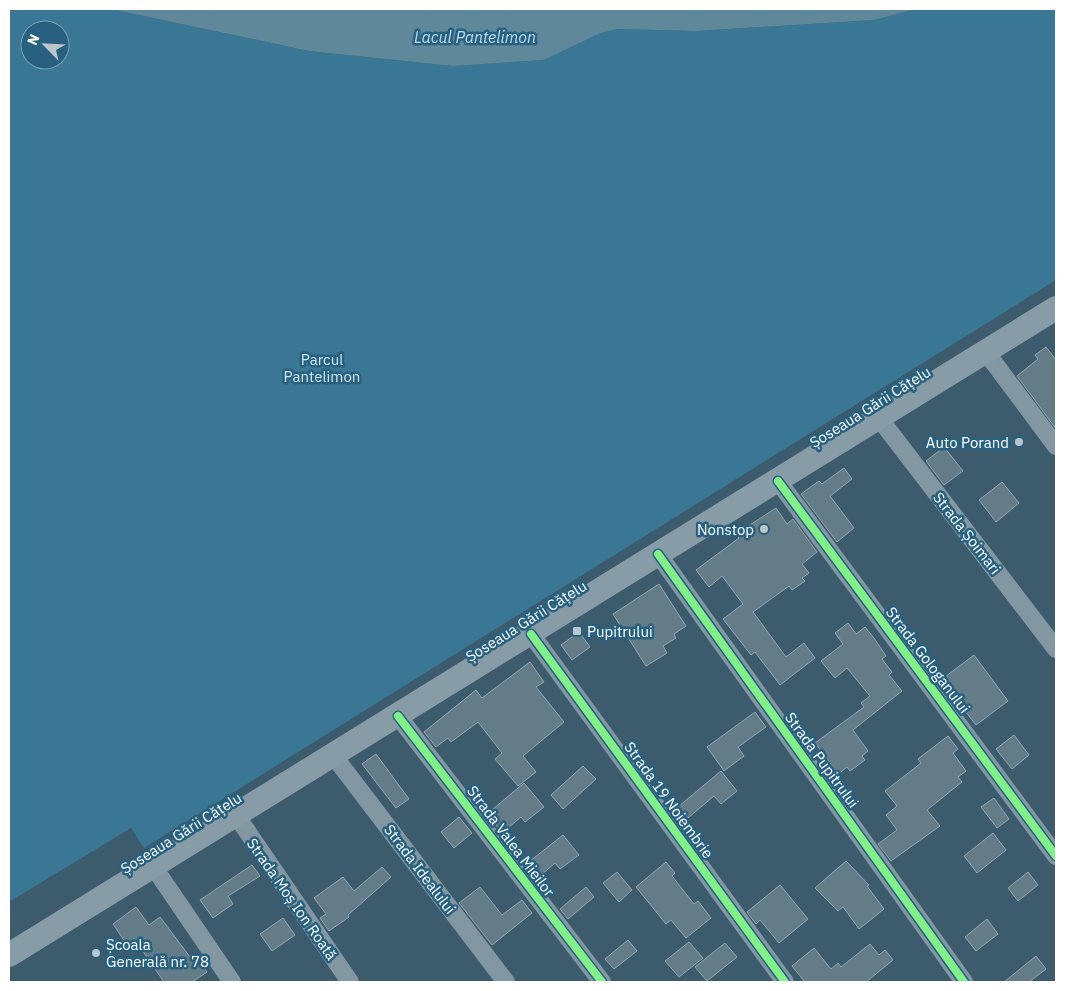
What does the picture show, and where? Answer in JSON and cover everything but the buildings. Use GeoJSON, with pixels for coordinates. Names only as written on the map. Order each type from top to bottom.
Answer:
{"type":"FeatureCollection","features":[{"type":"Feature","properties":{"kind":"main road","name":"Șoseaua Gării Cățelu"},"geometry":{"type":"LineString","coordinates":[[9,955],[1056,308]]}},
{"type":"Feature","properties":{"kind":"street"},"geometry":{"type":"LineString","coordinates":[[986,352],[1056,446]]}},
{"type":"Feature","properties":{"kind":"street","name":"Strada Șoimari"},"geometry":{"type":"LineString","coordinates":[[879,418],[1056,648]]}},
{"type":"Feature","properties":{"kind":"street","name":"Strada Gologanului"},"geometry":{"type":"LineString","coordinates":[[778,481],[1056,856]]}},
{"type":"Feature","properties":{"kind":"street","name":"Strada Pupitrului"},"geometry":{"type":"LineString","coordinates":[[658,554],[964,982]]}},
{"type":"Feature","properties":{"kind":"street","name":"Strada 19 Noiembrie"},"geometry":{"type":"LineString","coordinates":[[531,634],[785,982]]}},
{"type":"Feature","properties":{"kind":"street","name":"Strada Valea Mieilor"},"geometry":{"type":"LineString","coordinates":[[398,716],[602,982]]}},
{"type":"Feature","properties":{"kind":"street","name":"Strada Idealului"},"geometry":{"type":"LineString","coordinates":[[333,755],[506,982]]}},
{"type":"Feature","properties":{"kind":"street","name":"Strada Moș Ion Roată"},"geometry":{"type":"LineString","coordinates":[[236,815],[350,982]]}},
{"type":"Feature","properties":{"kind":"street"},"geometry":{"type":"LineString","coordinates":[[153,866],[232,982]]}},
{"type":"Feature","properties":{"kind":"green space","name":"Parcul Pantelimon"},"geometry":{"type":"Polygon","coordinates":[[[9,9],[111,9],[309,51],[453,66],[544,60],[600,32],[617,29],[696,31],[874,20],[916,9],[1056,9],[1056,280],[144,848],[131,828],[9,902],[9,9]]]}},
{"type":"Feature","properties":{"kind":"water","name":"Lacul Pantelimon"},"geometry":{"type":"Polygon","coordinates":[[[111,9],[916,9],[874,20],[696,31],[617,29],[600,33],[544,60],[453,66],[309,51],[111,9]]]}},
{"type":"Feature","properties":{"kind":"cycle path"},"geometry":{"type":"LineString","coordinates":[[778,481],[1056,856]]}},
{"type":"Feature","properties":{"kind":"cycle path"},"geometry":{"type":"LineString","coordinates":[[658,554],[964,982]]}},
{"type":"Feature","properties":{"kind":"cycle path"},"geometry":{"type":"LineString","coordinates":[[531,634],[785,982]]}},
{"type":"Feature","properties":{"kind":"cycle path"},"geometry":{"type":"LineString","coordinates":[[398,716],[602,982]]}},
{"type":"Feature","properties":{"kind":"place","name":"Auto Porand"},"geometry":{"type":"Point","coordinates":[1019,442]}},
{"type":"Feature","properties":{"kind":"place","name":"Nonstop"},"geometry":{"type":"Point","coordinates":[764,529]}},
{"type":"Feature","properties":{"kind":"place","name":"Pupitrului"},"geometry":{"type":"Point","coordinates":[577,631]}},
{"type":"Feature","properties":{"kind":"place","name":"Școala Generală nr. 78"},"geometry":{"type":"Point","coordinates":[96,953]}}]}
